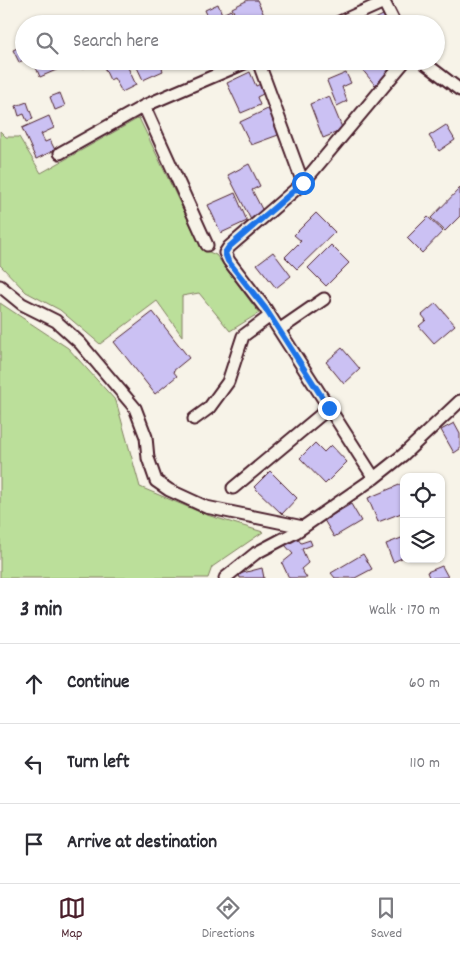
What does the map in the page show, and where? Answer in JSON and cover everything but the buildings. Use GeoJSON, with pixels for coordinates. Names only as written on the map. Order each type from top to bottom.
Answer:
{"type":"FeatureCollection","features":[{"type":"Feature","properties":{"kind":"street"},"geometry":{"type":"LineString","coordinates":[[354,15],[383,1],[390,15]]}},
{"type":"Feature","properties":{"kind":"street"},"geometry":{"type":"LineString","coordinates":[[60,153],[144,106],[228,70]]}},
{"type":"Feature","properties":{"kind":"street"},"geometry":{"type":"LineString","coordinates":[[261,70],[303,183]]}},
{"type":"Feature","properties":{"kind":"street"},"geometry":{"type":"LineString","coordinates":[[374,478],[270,316],[228,261],[225,253],[229,247],[303,183],[397,70]]}},
{"type":"Feature","properties":{"kind":"street"},"geometry":{"type":"LineString","coordinates":[[434,70],[460,90]]}},
{"type":"Feature","properties":{"kind":"street"},"geometry":{"type":"LineString","coordinates":[[144,106],[207,245]]}},
{"type":"Feature","properties":{"kind":"street"},"geometry":{"type":"LineString","coordinates":[[0,286],[22,304],[41,312],[80,343],[135,408],[146,437],[148,458],[156,482],[206,507],[303,527]]}},
{"type":"Feature","properties":{"kind":"street"},"geometry":{"type":"LineString","coordinates":[[279,330],[324,299]]}},
{"type":"Feature","properties":{"kind":"street"},"geometry":{"type":"LineString","coordinates":[[194,419],[210,408],[228,382],[243,336],[270,316]]}},
{"type":"Feature","properties":{"kind":"street"},"geometry":{"type":"LineString","coordinates":[[225,578],[256,553],[303,527],[374,478],[403,456],[460,401]]}},
{"type":"Feature","properties":{"kind":"street"},"geometry":{"type":"LineString","coordinates":[[233,488],[329,408]]}},
{"type":"Feature","properties":{"kind":"green space"},"geometry":{"type":"Polygon","coordinates":[[[139,118],[202,249],[216,255],[259,313],[230,331],[199,293],[182,296],[182,336],[157,301],[100,344],[60,310],[26,292],[0,265],[0,131],[6,137],[19,137],[41,173],[139,118]]]}},
{"type":"Feature","properties":{"kind":"green space"},"geometry":{"type":"Polygon","coordinates":[[[0,303],[68,348],[116,401],[140,487],[207,515],[263,532],[212,567],[208,578],[0,578],[0,303]]]}},
{"type":"Feature","properties":{"kind":"route"},"geometry":{"type":"LineString","coordinates":[[303,183],[229,247],[225,253],[228,261],[265,308],[329,408]]}}]}
